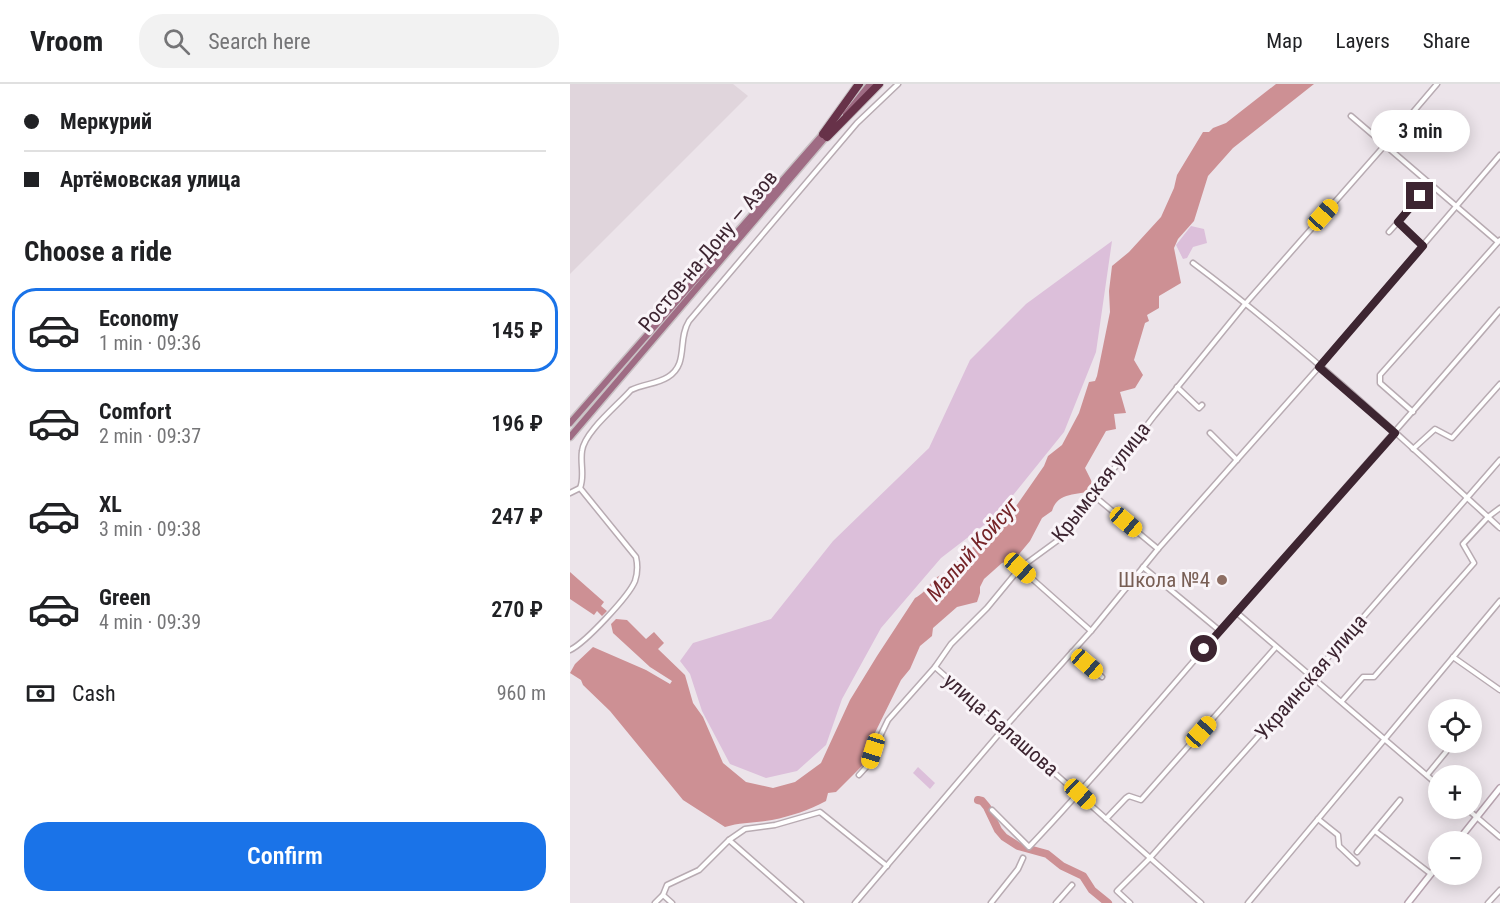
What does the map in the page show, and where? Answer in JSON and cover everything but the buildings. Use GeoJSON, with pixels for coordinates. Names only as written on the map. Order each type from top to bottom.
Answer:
{"type":"FeatureCollection","features":[{"type":"Feature","properties":{"kind":"highway"},"geometry":{"type":"LineString","coordinates":[[825,136],[859,84]]}},
{"type":"Feature","properties":{"kind":"highway"},"geometry":{"type":"LineString","coordinates":[[825,136],[879,84]]}},
{"type":"Feature","properties":{"kind":"main road","name":"Ростов-на-Дону — Азов"},"geometry":{"type":"LineString","coordinates":[[570,423],[825,136],[865,84]]}},
{"type":"Feature","properties":{"kind":"main road","name":"Ростов-на-Дону — Азов"},"geometry":{"type":"LineString","coordinates":[[570,437],[870,84]]}},
{"type":"Feature","properties":{"kind":"main road"},"geometry":{"type":"LineString","coordinates":[[1482,811],[1500,788]]}},
{"type":"Feature","properties":{"kind":"main road"},"geometry":{"type":"LineString","coordinates":[[1466,831],[1475,819]]}},
{"type":"Feature","properties":{"kind":"main road"},"geometry":{"type":"LineString","coordinates":[[1408,903],[1428,878]]}},
{"type":"Feature","properties":{"kind":"street"},"geometry":{"type":"LineString","coordinates":[[570,493],[580,488],[583,481],[584,440],[632,390],[640,385],[661,381],[678,369],[682,361],[685,328],[689,321],[857,123],[898,84]]}},
{"type":"Feature","properties":{"kind":"street","name":"Крымская улица"},"geometry":{"type":"LineString","coordinates":[[860,775],[869,764],[888,720],[935,667],[951,644],[987,608],[1020,568],[1061,538],[1177,387],[1246,303],[1437,84]]}},
{"type":"Feature","properties":{"kind":"street"},"geometry":{"type":"LineString","coordinates":[[1351,116],[1499,242],[1380,375],[1380,383],[1413,412]]}},
{"type":"Feature","properties":{"kind":"street"},"geometry":{"type":"LineString","coordinates":[[855,903],[1500,155]]}},
{"type":"Feature","properties":{"kind":"street"},"geometry":{"type":"LineString","coordinates":[[1389,232],[1420,196]]}},
{"type":"Feature","properties":{"kind":"street"},"geometry":{"type":"LineString","coordinates":[[1398,222],[1423,246]]}},
{"type":"Feature","properties":{"kind":"street"},"geometry":{"type":"LineString","coordinates":[[1193,263],[1246,303],[1500,528]]}},
{"type":"Feature","properties":{"kind":"street"},"geometry":{"type":"LineString","coordinates":[[992,810],[1029,847],[1080,794],[1500,310]]}},
{"type":"Feature","properties":{"kind":"street"},"geometry":{"type":"LineString","coordinates":[[1413,449],[1435,429],[1452,438],[1500,384]]}},
{"type":"Feature","properties":{"kind":"street"},"geometry":{"type":"LineString","coordinates":[[1177,387],[1199,408],[1202,405]]}},
{"type":"Feature","properties":{"kind":"street"},"geometry":{"type":"LineString","coordinates":[[1210,433],[1238,460]]}},
{"type":"Feature","properties":{"kind":"street","name":"Украинская улица"},"geometry":{"type":"LineString","coordinates":[[1130,903],[1118,891],[1312,676],[1500,460]]}},
{"type":"Feature","properties":{"kind":"street"},"geometry":{"type":"LineString","coordinates":[[570,650],[586,639],[632,588],[638,567],[636,557],[580,488]]}},
{"type":"Feature","properties":{"kind":"street"},"geometry":{"type":"LineString","coordinates":[[1093,495],[1158,549]]}},
{"type":"Feature","properties":{"kind":"street"},"geometry":{"type":"LineString","coordinates":[[1342,701],[1364,677],[1374,677],[1474,563],[1463,544],[1488,517],[1500,508]]}},
{"type":"Feature","properties":{"kind":"street"},"geometry":{"type":"LineString","coordinates":[[1143,567],[1220,631]]}},
{"type":"Feature","properties":{"kind":"street"},"geometry":{"type":"LineString","coordinates":[[1020,568],[1091,631]]}},
{"type":"Feature","properties":{"kind":"street"},"geometry":{"type":"LineString","coordinates":[[1248,903],[1500,601]]}},
{"type":"Feature","properties":{"kind":"street"},"geometry":{"type":"LineString","coordinates":[[1236,612],[1427,775],[1445,753]]}},
{"type":"Feature","properties":{"kind":"street"},"geometry":{"type":"LineString","coordinates":[[1106,819],[1129,796],[1140,800],[1276,647]]}},
{"type":"Feature","properties":{"kind":"street"},"geometry":{"type":"LineString","coordinates":[[1072,652],[1102,677]]}},
{"type":"Feature","properties":{"kind":"street"},"geometry":{"type":"LineString","coordinates":[[1453,657],[1500,690]]}},
{"type":"Feature","properties":{"kind":"street","name":"улица Балашова"},"geometry":{"type":"LineString","coordinates":[[935,667],[1201,903]]}},
{"type":"Feature","properties":{"kind":"street"},"geometry":{"type":"LineString","coordinates":[[1357,852],[1400,800]]}},
{"type":"Feature","properties":{"kind":"street"},"geometry":{"type":"LineString","coordinates":[[655,903],[663,895],[667,885],[699,870],[729,840],[745,829],[775,825],[820,812],[887,866]]}},
{"type":"Feature","properties":{"kind":"street"},"geometry":{"type":"LineString","coordinates":[[1318,819],[1338,835],[1339,846],[1357,864]]}},
{"type":"Feature","properties":{"kind":"street"},"geometry":{"type":"LineString","coordinates":[[1479,819],[1500,837]]}},
{"type":"Feature","properties":{"kind":"street"},"geometry":{"type":"LineString","coordinates":[[1375,831],[1428,872]]}},
{"type":"Feature","properties":{"kind":"street"},"geometry":{"type":"LineString","coordinates":[[729,840],[801,903]]}},
{"type":"Feature","properties":{"kind":"street"},"geometry":{"type":"LineString","coordinates":[[991,903],[1018,869],[1023,858]]}},
{"type":"Feature","properties":{"kind":"street"},"geometry":{"type":"LineString","coordinates":[[1056,903],[1072,885]]}},
{"type":"Feature","properties":{"kind":"street"},"geometry":{"type":"LineString","coordinates":[[1488,903],[1500,890]]}},
{"type":"Feature","properties":{"kind":"street"},"geometry":{"type":"LineString","coordinates":[[663,895],[672,903]]}},
{"type":"Feature","properties":{"kind":"shaded area"},"geometry":{"type":"Polygon","coordinates":[[[570,84],[733,84],[748,96],[570,274],[570,84]]]}},
{"type":"Feature","properties":{"kind":"shaded area"},"geometry":{"type":"Polygon","coordinates":[[[1191,226],[1204,229],[1207,243],[1193,247],[1187,258],[1183,259],[1176,245],[1191,226]]]}},
{"type":"Feature","properties":{"kind":"shaded area"},"geometry":{"type":"Polygon","coordinates":[[[1112,241],[1096,352],[1064,432],[997,515],[941,558],[881,628],[842,699],[826,745],[797,771],[766,778],[730,764],[702,711],[690,674],[680,661],[693,643],[771,619],[833,541],[929,448],[970,360],[1026,304],[1112,241]]]}},
{"type":"Feature","properties":{"kind":"shaded area"},"geometry":{"type":"Polygon","coordinates":[[[918,767],[935,783],[930,789],[913,773],[918,767]]]}},
{"type":"Feature","properties":{"kind":"water","name":"Малый Койсуг"},"geometry":{"type":"Polygon","coordinates":[[[1276,84],[1314,84],[1233,148],[1208,176],[1194,221],[1178,239],[1174,248],[1181,283],[1159,296],[1159,308],[1147,315],[1149,321],[1145,323],[1134,360],[1143,375],[1135,388],[1120,392],[1126,413],[1114,414],[1116,429],[1106,431],[1085,468],[1093,490],[1069,495],[1059,500],[1052,511],[1042,518],[1030,541],[1015,559],[1002,563],[984,579],[977,602],[957,607],[933,628],[932,636],[920,646],[910,669],[901,680],[864,755],[864,764],[836,792],[828,793],[826,801],[786,817],[725,827],[683,800],[610,711],[583,685],[581,680],[570,673],[575,664],[593,647],[646,670],[670,684],[672,681],[650,667],[613,633],[611,624],[616,619],[627,620],[646,639],[654,632],[664,643],[658,649],[685,675],[693,703],[703,717],[723,763],[746,782],[773,788],[795,782],[821,763],[850,700],[915,598],[1014,509],[1044,466],[1048,456],[1062,445],[1079,413],[1089,382],[1095,381],[1097,376],[1110,312],[1109,291],[1112,266],[1129,252],[1161,217],[1174,188],[1177,175],[1203,132],[1209,132],[1226,123],[1276,84]]]}},
{"type":"Feature","properties":{"kind":"water"},"geometry":{"type":"Polygon","coordinates":[[[570,572],[604,602],[601,606],[607,611],[602,616],[597,611],[594,615],[570,599],[570,572]]]}},
{"type":"Feature","properties":{"kind":"waterway"},"geometry":{"type":"LineString","coordinates":[[978,800],[987,807],[1004,837],[1018,846],[1047,854],[1062,866],[1083,876],[1092,890],[1108,903]]}},
{"type":"Feature","properties":{"kind":"place","name":"Школа №4"},"geometry":{"type":"Point","coordinates":[1222,580]}},
{"type":"Feature","properties":{"kind":"route"},"geometry":{"type":"LineString","coordinates":[[1204,649],[1395,433],[1319,367],[1423,246],[1398,222],[1420,196]]}}]}
